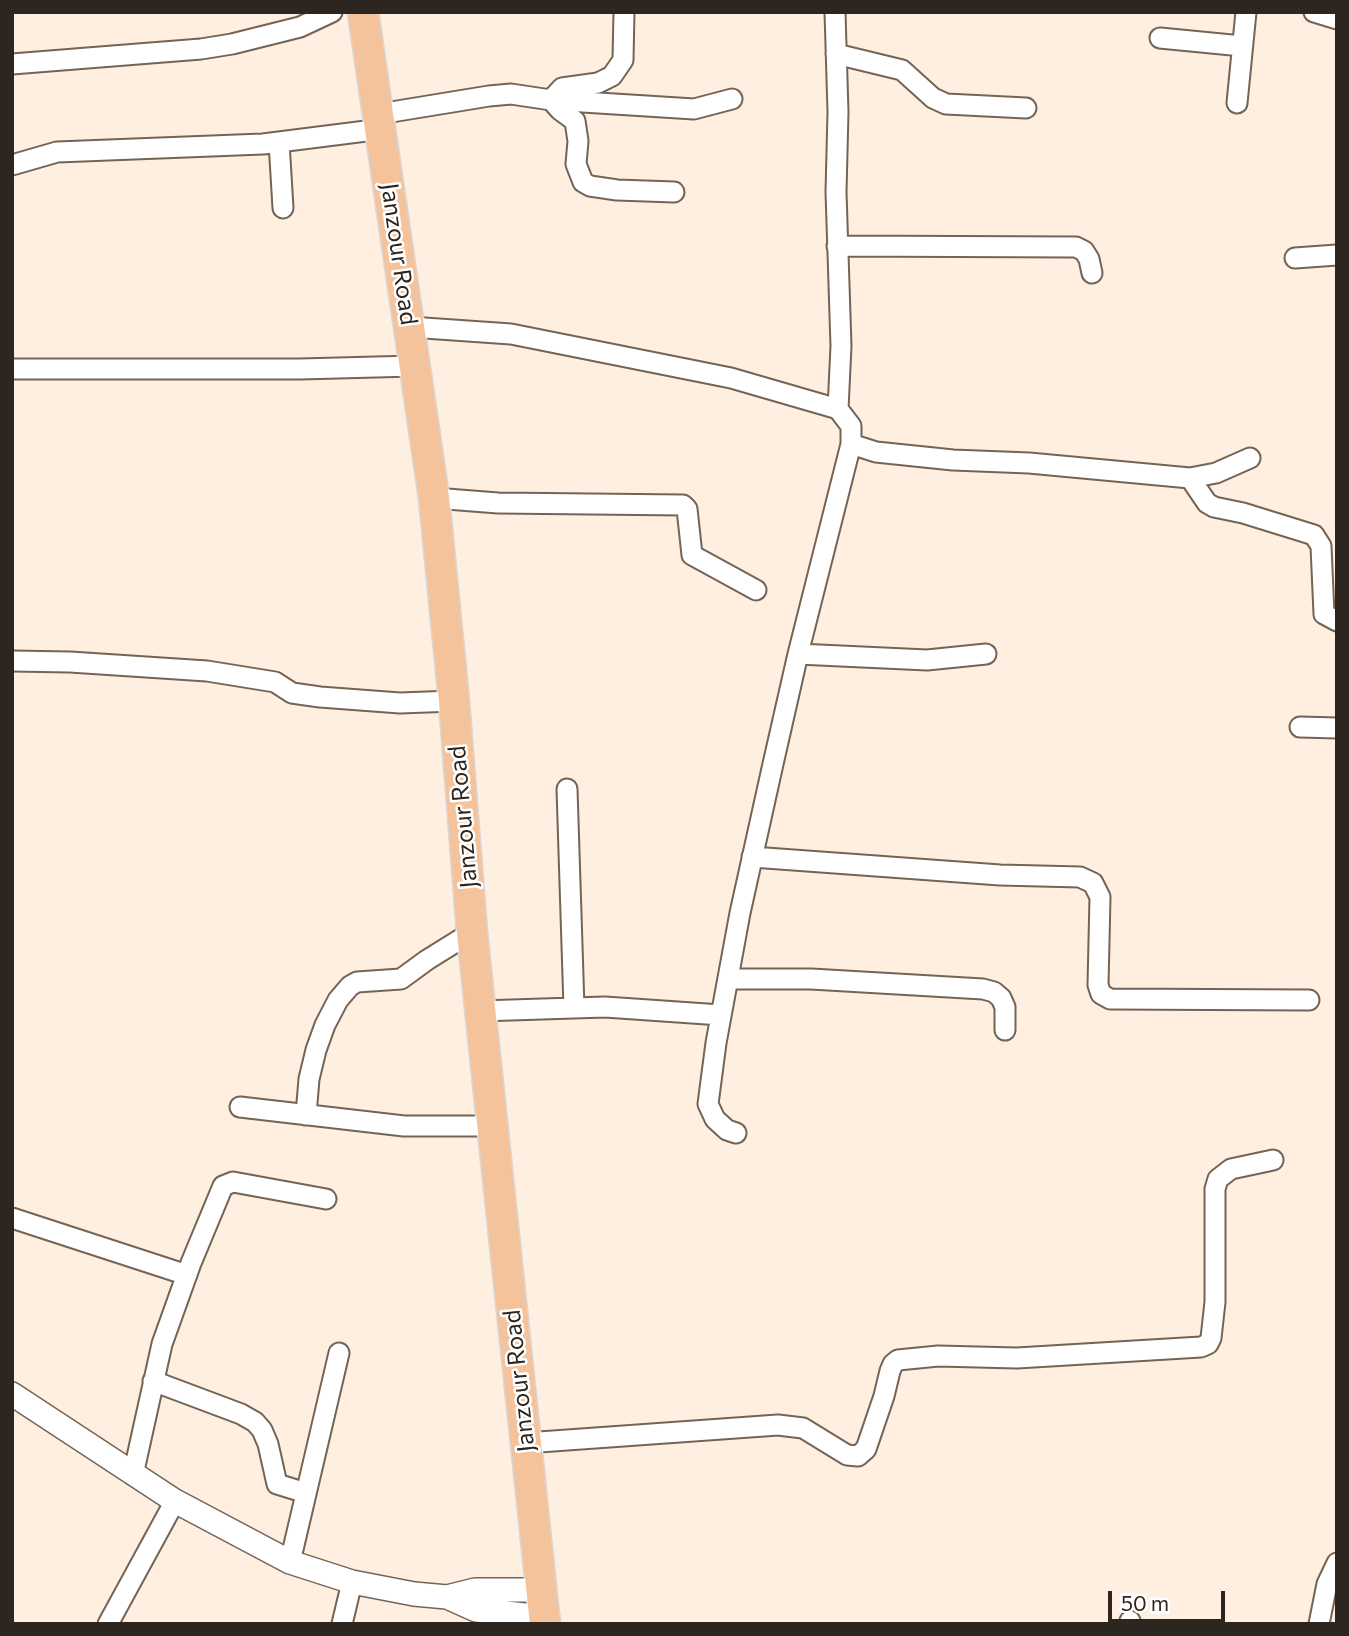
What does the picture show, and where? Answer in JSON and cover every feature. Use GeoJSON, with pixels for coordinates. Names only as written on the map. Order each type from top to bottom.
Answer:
{"type":"FeatureCollection","features":[{"type":"Feature","properties":{"kind":"main road","name":"Janzour Road"},"geometry":{"type":"LineString","coordinates":[[363,12],[434,498],[454,701],[472,933],[543,1610]]}},
{"type":"Feature","properties":{"kind":"street"},"geometry":{"type":"LineString","coordinates":[[12,64],[201,49],[300,27],[332,12]]}},
{"type":"Feature","properties":{"kind":"street"},"geometry":{"type":"LineString","coordinates":[[551,100],[562,88],[598,83],[612,76],[623,60],[624,12]]}},
{"type":"Feature","properties":{"kind":"street"},"geometry":{"type":"LineString","coordinates":[[835,12],[837,246],[841,346],[838,409]]}},
{"type":"Feature","properties":{"kind":"street"},"geometry":{"type":"LineString","coordinates":[[1237,103],[1246,12]]}},
{"type":"Feature","properties":{"kind":"street"},"geometry":{"type":"LineString","coordinates":[[1314,12],[1337,19]]}},
{"type":"Feature","properties":{"kind":"street"},"geometry":{"type":"LineString","coordinates":[[1160,38],[1242,46]]}},
{"type":"Feature","properties":{"kind":"street"},"geometry":{"type":"LineString","coordinates":[[836,54],[902,71],[933,98],[946,104],[1026,108]]}},
{"type":"Feature","properties":{"kind":"street"},"geometry":{"type":"LineString","coordinates":[[12,166],[51,152],[279,142],[381,122],[489,96],[511,94],[551,100],[694,109],[732,99]]}},
{"type":"Feature","properties":{"kind":"street"},"geometry":{"type":"LineString","coordinates":[[551,100],[575,121],[578,141],[576,164],[583,182],[590,186],[617,190],[674,192]]}},
{"type":"Feature","properties":{"kind":"street"},"geometry":{"type":"LineString","coordinates":[[279,142],[283,208]]}},
{"type":"Feature","properties":{"kind":"street"},"geometry":{"type":"LineString","coordinates":[[837,246],[1076,247],[1084,251],[1089,259],[1092,273]]}},
{"type":"Feature","properties":{"kind":"street"},"geometry":{"type":"LineString","coordinates":[[1295,258],[1337,255]]}},
{"type":"Feature","properties":{"kind":"street"},"geometry":{"type":"LineString","coordinates":[[410,327],[511,334],[700,371],[838,409],[851,426],[851,444],[798,654],[752,857],[721,1015],[708,1104],[715,1119],[727,1130],[736,1133]]}},
{"type":"Feature","properties":{"kind":"street"},"geometry":{"type":"LineString","coordinates":[[12,369],[300,369],[414,366]]}},
{"type":"Feature","properties":{"kind":"street"},"geometry":{"type":"LineString","coordinates":[[851,444],[876,452],[953,460],[1029,463],[1190,478],[1216,473],[1250,458]]}},
{"type":"Feature","properties":{"kind":"street"},"geometry":{"type":"LineString","coordinates":[[1190,478],[1207,503],[1214,507],[1243,513],[1314,536],[1321,546],[1324,614],[1337,621]]}},
{"type":"Feature","properties":{"kind":"street"},"geometry":{"type":"LineString","coordinates":[[434,498],[498,503],[683,505],[687,509],[692,555],[756,590]]}},
{"type":"Feature","properties":{"kind":"street"},"geometry":{"type":"LineString","coordinates":[[798,654],[927,660],[986,654]]}},
{"type":"Feature","properties":{"kind":"street"},"geometry":{"type":"LineString","coordinates":[[12,661],[97,663],[207,671],[275,682],[292,693],[320,697],[400,703],[454,701]]}},
{"type":"Feature","properties":{"kind":"street"},"geometry":{"type":"LineString","coordinates":[[1300,727],[1337,728]]}},
{"type":"Feature","properties":{"kind":"street"},"geometry":{"type":"LineString","coordinates":[[566,789],[574,1008]]}},
{"type":"Feature","properties":{"kind":"street"},"geometry":{"type":"LineString","coordinates":[[752,857],[987,874],[1080,877],[1093,883],[1100,897],[1098,985],[1101,994],[1110,999],[1309,1000]]}},
{"type":"Feature","properties":{"kind":"street"},"geometry":{"type":"LineString","coordinates":[[306,1115],[309,1079],[316,1050],[338,1000],[350,986],[358,982],[401,979],[426,960],[472,933]]}},
{"type":"Feature","properties":{"kind":"street"},"geometry":{"type":"LineString","coordinates":[[729,979],[863,982],[983,989],[1002,998],[1005,1007],[1005,1030]]}},
{"type":"Feature","properties":{"kind":"street"},"geometry":{"type":"LineString","coordinates":[[480,1011],[605,1007],[721,1015]]}},
{"type":"Feature","properties":{"kind":"street"},"geometry":{"type":"LineString","coordinates":[[240,1107],[418,1126],[494,1126]]}},
{"type":"Feature","properties":{"kind":"street"},"geometry":{"type":"LineString","coordinates":[[525,1443],[778,1425],[803,1429],[847,1455],[858,1456],[866,1449],[890,1371],[898,1360],[939,1356],[1029,1358],[1201,1347],[1208,1344],[1211,1338],[1215,1302],[1215,1189],[1218,1179],[1231,1169],[1273,1160]]}},
{"type":"Feature","properties":{"kind":"street"},"geometry":{"type":"LineString","coordinates":[[133,1475],[162,1344],[219,1193],[227,1182],[245,1183],[326,1199]]}},
{"type":"Feature","properties":{"kind":"street"},"geometry":{"type":"LineString","coordinates":[[12,1218],[187,1275]]}},
{"type":"Feature","properties":{"kind":"street"},"geometry":{"type":"LineString","coordinates":[[290,1562],[339,1353]]}},
{"type":"Feature","properties":{"kind":"street"},"geometry":{"type":"LineString","coordinates":[[153,1381],[241,1414],[255,1422],[268,1444],[277,1484],[306,1493]]}},
{"type":"Feature","properties":{"kind":"street"},"geometry":{"type":"LineString","coordinates":[[12,1394],[175,1501],[290,1562],[352,1582],[414,1594],[447,1597],[476,1610],[543,1610]]}},
{"type":"Feature","properties":{"kind":"street"},"geometry":{"type":"LineString","coordinates":[[108,1624],[175,1501]]}},
{"type":"Feature","properties":{"kind":"street"},"geometry":{"type":"LineString","coordinates":[[1319,1624],[1327,1584],[1337,1563]]}},
{"type":"Feature","properties":{"kind":"street"},"geometry":{"type":"LineString","coordinates":[[342,1624],[352,1582]]}}]}
